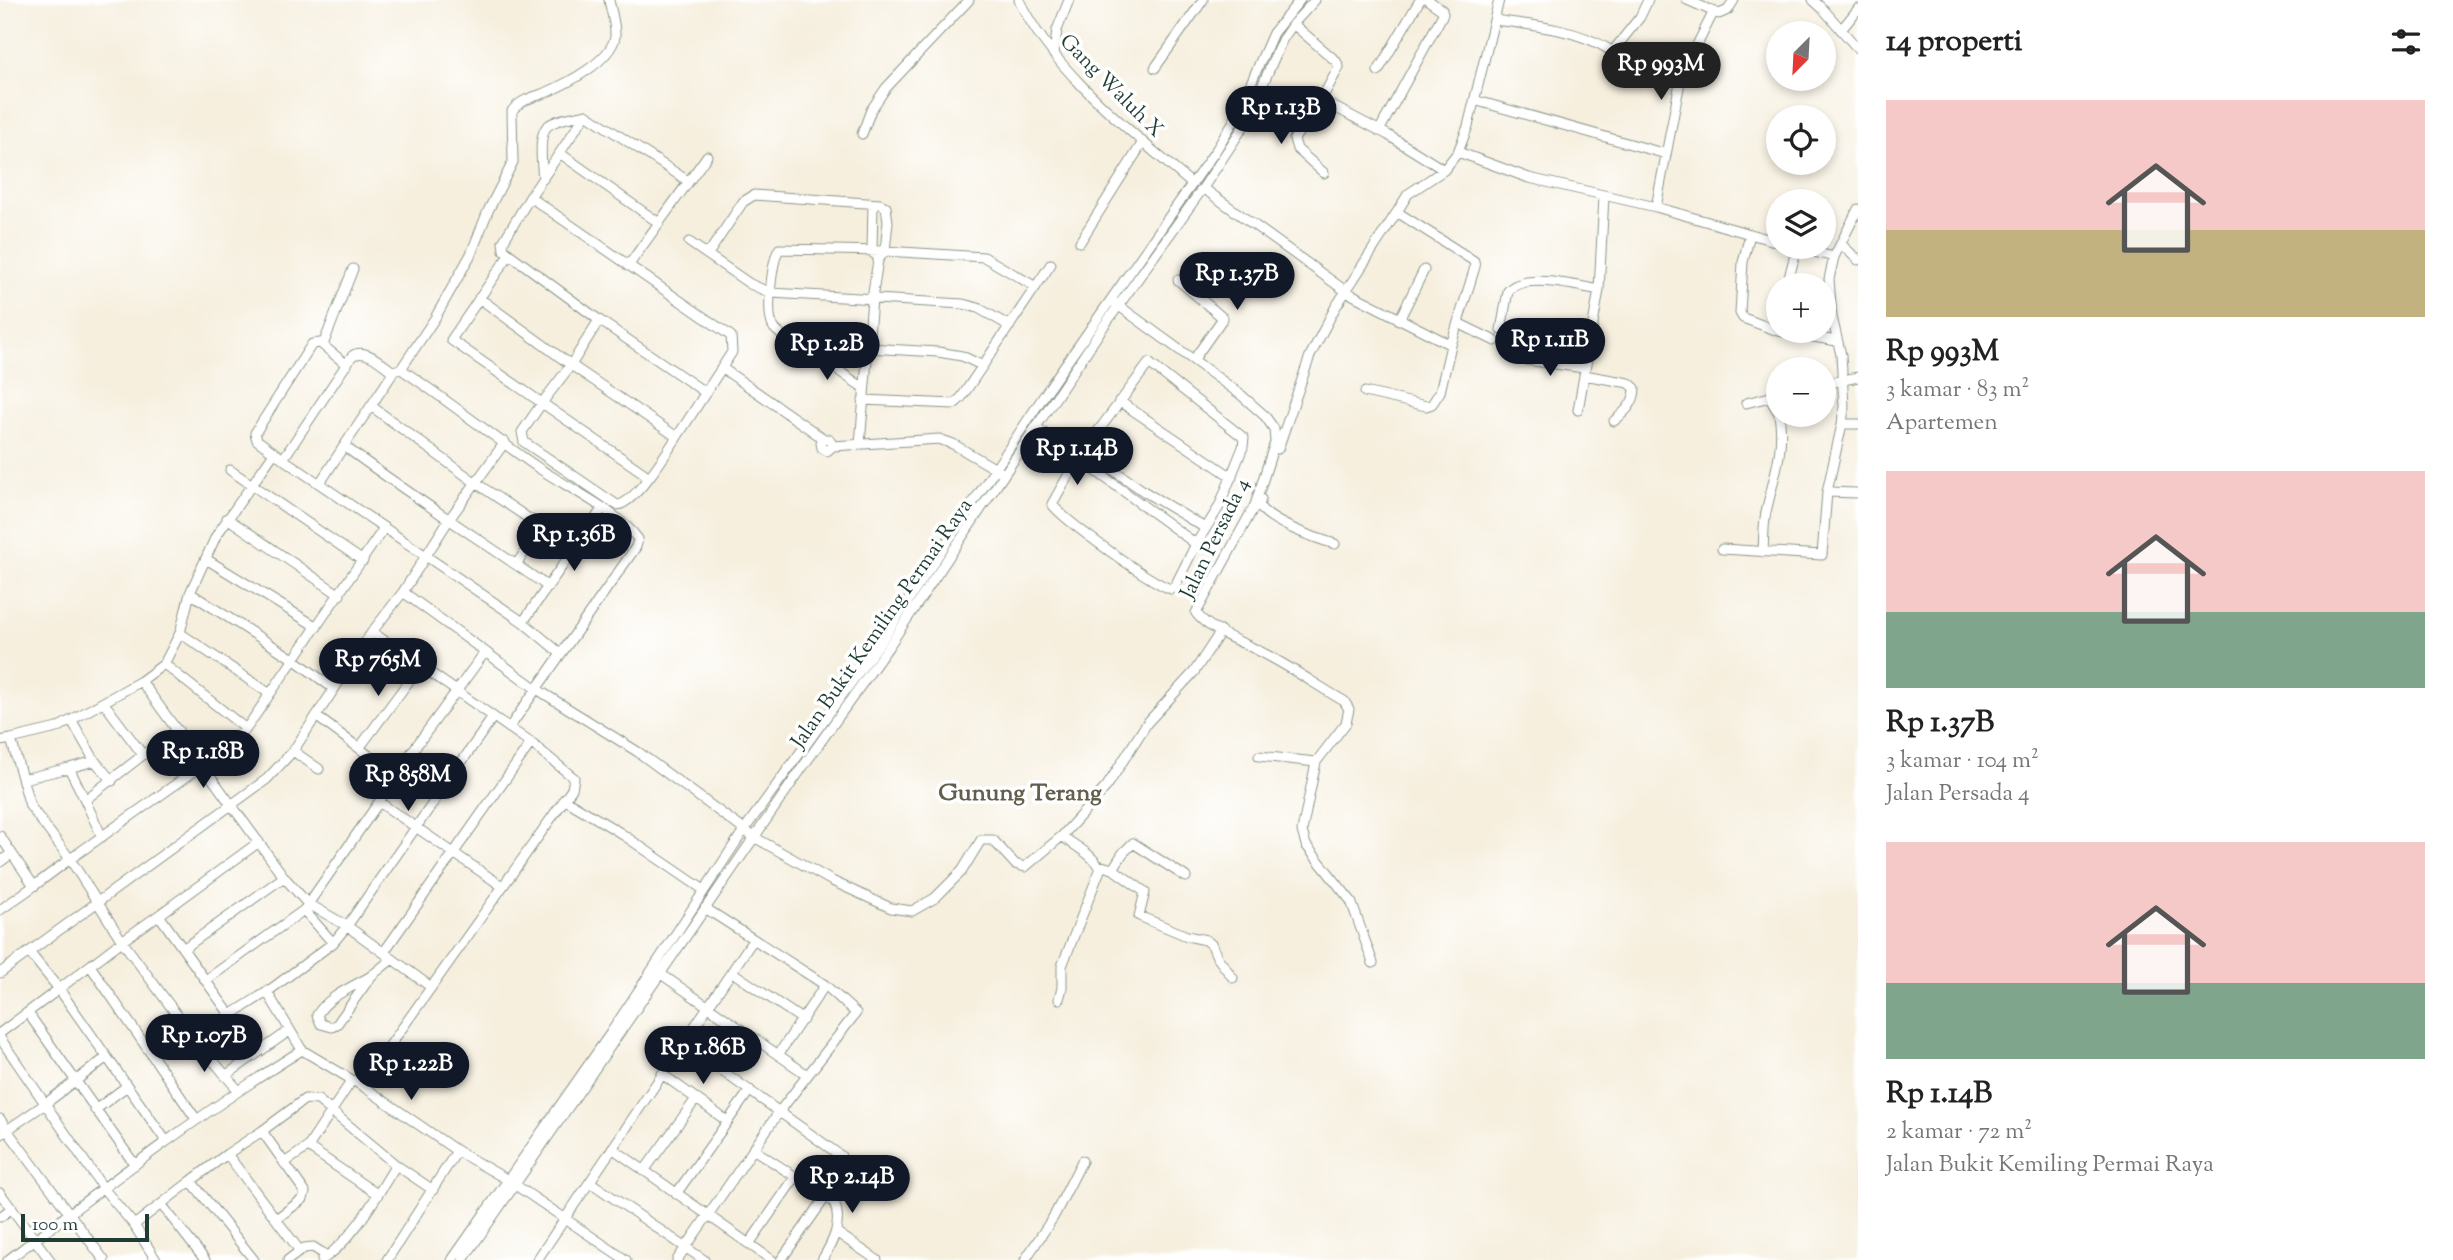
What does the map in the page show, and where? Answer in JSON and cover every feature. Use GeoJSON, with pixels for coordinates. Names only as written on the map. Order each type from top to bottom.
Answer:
{"type":"FeatureCollection","features":[{"type":"Feature","properties":{"kind":"street"},"geometry":{"type":"LineString","coordinates":[[320,483],[371,406],[435,318],[471,254],[513,162],[512,111],[522,102],[552,90],[603,58],[611,48],[615,38],[609,0]]}},
{"type":"Feature","properties":{"kind":"street"},"geometry":{"type":"LineString","coordinates":[[862,134],[871,110],[886,88],[969,0]]}},
{"type":"Feature","properties":{"kind":"street","name":"Gang Waluh X"},"geometry":{"type":"LineString","coordinates":[[1019,0],[1031,26],[1054,55],[1143,142],[1192,184]]}},
{"type":"Feature","properties":{"kind":"street"},"geometry":{"type":"LineString","coordinates":[[1054,55],[1057,30],[1069,0]]}},
{"type":"Feature","properties":{"kind":"street"},"geometry":{"type":"LineString","coordinates":[[1155,68],[1203,0]]}},
{"type":"Feature","properties":{"kind":"street","name":"Jalan Bukit Kemiling Permai Raya"},"geometry":{"type":"LineString","coordinates":[[657,971],[704,890],[744,830],[883,640],[996,470],[1115,303],[1202,188],[1247,121],[1282,40],[1293,23],[1315,0]]}},
{"type":"Feature","properties":{"kind":"street"},"geometry":{"type":"LineString","coordinates":[[1378,71],[1420,0]]}},
{"type":"Feature","properties":{"kind":"street"},"geometry":{"type":"LineString","coordinates":[[1379,131],[1443,15],[1442,10],[1428,0]]}},
{"type":"Feature","properties":{"kind":"street"},"geometry":{"type":"LineString","coordinates":[[1335,544],[1314,538],[1271,517],[1259,506],[1310,356],[1335,308],[1408,194],[1444,170],[1458,152],[1468,126],[1499,0]]}},
{"type":"Feature","properties":{"kind":"street"},"geometry":{"type":"LineString","coordinates":[[1613,51],[1640,17],[1648,0]]}},
{"type":"Feature","properties":{"kind":"street"},"geometry":{"type":"LineString","coordinates":[[1687,0],[1713,13],[1724,13],[1734,0]]}},
{"type":"Feature","properties":{"kind":"street"},"geometry":{"type":"LineString","coordinates":[[1813,0],[1858,50]]}},
{"type":"Feature","properties":{"kind":"street","name":"Jalan Bukit Kemiling Permai Raya"},"geometry":{"type":"LineString","coordinates":[[464,1260],[511,1182],[610,1034],[705,908],[889,646],[1037,428],[1235,119],[1273,33],[1297,1]]}},
{"type":"Feature","properties":{"kind":"street"},"geometry":{"type":"LineString","coordinates":[[1841,30],[1858,9]]}},
{"type":"Feature","properties":{"kind":"street"},"geometry":{"type":"LineString","coordinates":[[1656,207],[1681,77],[1713,13]]}},
{"type":"Feature","properties":{"kind":"street"},"geometry":{"type":"LineString","coordinates":[[1494,20],[1536,25],[1594,42],[1613,51],[1624,66],[1623,78]]}},
{"type":"Feature","properties":{"kind":"street"},"geometry":{"type":"LineString","coordinates":[[1293,23],[1336,61],[1339,67],[1321,100],[1294,139],[1297,149],[1324,173]]}},
{"type":"Feature","properties":{"kind":"street"},"geometry":{"type":"LineString","coordinates":[[1253,77],[1263,82]]}},
{"type":"Feature","properties":{"kind":"street"},"geometry":{"type":"LineString","coordinates":[[1321,100],[1444,170]]}},
{"type":"Feature","properties":{"kind":"street"},"geometry":{"type":"LineString","coordinates":[[1474,100],[1666,154]]}},
{"type":"Feature","properties":{"kind":"street"},"geometry":{"type":"LineString","coordinates":[[586,114],[530,197],[503,242],[503,250],[706,393]]}},
{"type":"Feature","properties":{"kind":"street"},"geometry":{"type":"LineString","coordinates":[[543,179],[542,135],[545,128],[558,121],[586,114],[688,181]]}},
{"type":"Feature","properties":{"kind":"street"},"geometry":{"type":"LineString","coordinates":[[1080,242],[1143,142]]}},
{"type":"Feature","properties":{"kind":"street"},"geometry":{"type":"LineString","coordinates":[[1458,152],[1529,178],[1656,207],[1766,239]]}},
{"type":"Feature","properties":{"kind":"street"},"geometry":{"type":"LineString","coordinates":[[561,153],[659,223]]}},
{"type":"Feature","properties":{"kind":"street"},"geometry":{"type":"LineString","coordinates":[[628,266],[707,156]]}},
{"type":"Feature","properties":{"kind":"street"},"geometry":{"type":"LineString","coordinates":[[1202,188],[1347,292],[1451,345]]}},
{"type":"Feature","properties":{"kind":"street"},"geometry":{"type":"LineString","coordinates":[[708,254],[743,202],[754,195],[884,205],[888,211],[885,250],[878,260],[872,299],[860,444]]}},
{"type":"Feature","properties":{"kind":"street"},"geometry":{"type":"LineString","coordinates":[[1578,410],[1599,290],[1604,196]]}},
{"type":"Feature","properties":{"kind":"street"},"geometry":{"type":"LineString","coordinates":[[530,197],[731,336],[732,352],[706,393],[634,496],[620,505],[522,438],[541,403],[571,365],[599,320]]}},
{"type":"Feature","properties":{"kind":"street"},"geometry":{"type":"LineString","coordinates":[[873,204],[872,250],[878,260]]}},
{"type":"Feature","properties":{"kind":"street"},"geometry":{"type":"LineString","coordinates":[[1836,254],[1858,209]]}},
{"type":"Feature","properties":{"kind":"street"},"geometry":{"type":"LineString","coordinates":[[1365,392],[1426,406],[1432,404],[1440,391],[1475,267],[1474,261],[1397,212]]}},
{"type":"Feature","properties":{"kind":"street"},"geometry":{"type":"LineString","coordinates":[[1750,234],[1744,262],[1740,313],[1748,321],[1766,327]]}},
{"type":"Feature","properties":{"kind":"street"},"geometry":{"type":"LineString","coordinates":[[689,242],[750,284],[771,293],[962,304],[978,308],[1010,326]]}},
{"type":"Feature","properties":{"kind":"street"},"geometry":{"type":"LineString","coordinates":[[1842,245],[1858,260]]}},
{"type":"Feature","properties":{"kind":"street"},"geometry":{"type":"LineString","coordinates":[[864,388],[775,328],[770,319],[771,293],[779,249],[885,250],[984,257],[1036,287]]}},
{"type":"Feature","properties":{"kind":"street"},"geometry":{"type":"LineString","coordinates":[[509,255],[451,340],[648,476]]}},
{"type":"Feature","properties":{"kind":"street"},"geometry":{"type":"LineString","coordinates":[[1722,549],[1822,555],[1827,492],[1842,424],[1841,355],[1832,317],[1829,279],[1834,259]]}},
{"type":"Feature","properties":{"kind":"street"},"geometry":{"type":"LineString","coordinates":[[863,400],[954,404],[961,398],[1051,264]]}},
{"type":"Feature","properties":{"kind":"street"},"geometry":{"type":"LineString","coordinates":[[323,345],[353,269]]}},
{"type":"Feature","properties":{"kind":"street"},"geometry":{"type":"LineString","coordinates":[[1399,320],[1424,270]]}},
{"type":"Feature","properties":{"kind":"street"},"geometry":{"type":"LineString","coordinates":[[1178,280],[1223,318],[1194,359]]}},
{"type":"Feature","properties":{"kind":"street"},"geometry":{"type":"LineString","coordinates":[[1502,330],[1508,291],[1512,286],[1556,282],[1599,290]]}},
{"type":"Feature","properties":{"kind":"street"},"geometry":{"type":"LineString","coordinates":[[479,298],[677,437]]}},
{"type":"Feature","properties":{"kind":"street","name":"Jalan Persada 4"},"geometry":{"type":"LineString","coordinates":[[1115,303],[1194,359],[1265,416],[1275,434],[1255,505],[1196,609],[1197,616],[1221,631],[1344,701],[1349,709],[1346,723],[1316,762]]}},
{"type":"Feature","properties":{"kind":"street"},"geometry":{"type":"LineString","coordinates":[[1458,323],[1495,341]]}},
{"type":"Feature","properties":{"kind":"street"},"geometry":{"type":"LineString","coordinates":[[347,365],[320,343],[312,344],[255,433],[257,440],[425,558],[523,622],[560,653]]}},
{"type":"Feature","properties":{"kind":"street"},"geometry":{"type":"LineString","coordinates":[[809,350],[868,348],[962,356],[983,366]]}},
{"type":"Feature","properties":{"kind":"street"},"geometry":{"type":"LineString","coordinates":[[284,459],[352,356],[360,352],[397,370],[505,442],[633,533],[638,539],[637,543],[509,728]]}},
{"type":"Feature","properties":{"kind":"street"},"geometry":{"type":"LineString","coordinates":[[1519,359],[1629,383],[1636,388],[1635,394],[1627,409],[1614,421]]}},
{"type":"Feature","properties":{"kind":"street"},"geometry":{"type":"LineString","coordinates":[[1149,363],[1242,434],[1244,442],[1219,507],[1174,587],[1168,588],[1077,528],[1052,504],[1085,450],[1149,363]]}},
{"type":"Feature","properties":{"kind":"street"},"geometry":{"type":"LineString","coordinates":[[722,368],[824,439],[821,443],[823,450],[829,451],[833,446],[939,439],[953,444],[1005,475]]}},
{"type":"Feature","properties":{"kind":"street"},"geometry":{"type":"LineString","coordinates":[[1836,381],[1858,377]]}},
{"type":"Feature","properties":{"kind":"street"},"geometry":{"type":"LineString","coordinates":[[1746,403],[1766,398]]}},
{"type":"Feature","properties":{"kind":"street"},"geometry":{"type":"LineString","coordinates":[[1119,401],[1232,477]]}},
{"type":"Feature","properties":{"kind":"street"},"geometry":{"type":"LineString","coordinates":[[371,406],[476,483],[574,549]]}},
{"type":"Feature","properties":{"kind":"street"},"geometry":{"type":"LineString","coordinates":[[1842,424],[1858,424]]}},
{"type":"Feature","properties":{"kind":"street"},"geometry":{"type":"LineString","coordinates":[[1763,552],[1766,510],[1777,473],[1781,427]]}},
{"type":"Feature","properties":{"kind":"street"},"geometry":{"type":"LineString","coordinates":[[1037,428],[1196,544]]}},
{"type":"Feature","properties":{"kind":"street"},"geometry":{"type":"LineString","coordinates":[[0,973],[267,779],[293,751],[448,521],[505,442]]}},
{"type":"Feature","properties":{"kind":"street"},"geometry":{"type":"LineString","coordinates":[[344,446],[448,521],[478,538],[547,586]]}},
{"type":"Feature","properties":{"kind":"street"},"geometry":{"type":"LineString","coordinates":[[1085,450],[1145,492],[1205,528]]}},
{"type":"Feature","properties":{"kind":"street"},"geometry":{"type":"LineString","coordinates":[[0,741],[57,728],[72,721],[141,681],[164,664],[180,633],[190,593],[227,518],[274,453]]}},
{"type":"Feature","properties":{"kind":"street"},"geometry":{"type":"LineString","coordinates":[[230,470],[363,561]]}},
{"type":"Feature","properties":{"kind":"street"},"geometry":{"type":"LineString","coordinates":[[1138,503],[1145,492]]}},
{"type":"Feature","properties":{"kind":"street"},"geometry":{"type":"LineString","coordinates":[[1827,492],[1857,493]]}},
{"type":"Feature","properties":{"kind":"street"},"geometry":{"type":"LineString","coordinates":[[523,622],[602,509]]}},
{"type":"Feature","properties":{"kind":"street"},"geometry":{"type":"LineString","coordinates":[[227,518],[340,595]]}},
{"type":"Feature","properties":{"kind":"street"},"geometry":{"type":"LineString","coordinates":[[516,565],[542,526]]}},
{"type":"Feature","properties":{"kind":"street"},"geometry":{"type":"LineString","coordinates":[[0,910],[203,765],[246,729],[384,528]]}},
{"type":"Feature","properties":{"kind":"street"},"geometry":{"type":"LineString","coordinates":[[206,559],[317,627]]}},
{"type":"Feature","properties":{"kind":"street"},"geometry":{"type":"LineString","coordinates":[[402,592],[536,688],[638,752],[754,837],[832,881],[891,908],[912,911],[935,898],[962,871],[981,840],[993,840],[1016,864],[1025,867],[1062,836],[1107,786],[1147,723],[1194,672],[1221,631]]}},
{"type":"Feature","properties":{"kind":"street"},"geometry":{"type":"LineString","coordinates":[[190,593],[295,660],[334,689]]}},
{"type":"Feature","properties":{"kind":"street"},"geometry":{"type":"LineString","coordinates":[[372,632],[531,743],[574,778],[572,789],[376,1065]]}},
{"type":"Feature","properties":{"kind":"street"},"geometry":{"type":"LineString","coordinates":[[180,633],[270,694]]}},
{"type":"Feature","properties":{"kind":"street"},"geometry":{"type":"LineString","coordinates":[[206,980],[306,906],[485,652]]}},
{"type":"Feature","properties":{"kind":"street"},"geometry":{"type":"LineString","coordinates":[[164,664],[246,729]]}},
{"type":"Feature","properties":{"kind":"street"},"geometry":{"type":"LineString","coordinates":[[360,747],[420,666]]}},
{"type":"Feature","properties":{"kind":"street"},"geometry":{"type":"LineString","coordinates":[[141,681],[333,943]]}},
{"type":"Feature","properties":{"kind":"street"},"geometry":{"type":"LineString","coordinates":[[104,703],[143,755]]}},
{"type":"Feature","properties":{"kind":"street"},"geometry":{"type":"LineString","coordinates":[[316,716],[396,775]]}},
{"type":"Feature","properties":{"kind":"street"},"geometry":{"type":"LineString","coordinates":[[194,1038],[267,992],[333,943],[493,717]]}},
{"type":"Feature","properties":{"kind":"street"},"geometry":{"type":"LineString","coordinates":[[72,721],[95,761],[112,780]]}},
{"type":"Feature","properties":{"kind":"street"},"geometry":{"type":"LineString","coordinates":[[85,800],[178,730]]}},
{"type":"Feature","properties":{"kind":"street"},"geometry":{"type":"LineString","coordinates":[[11,738],[30,806],[70,859],[122,941],[194,1038],[238,1090]]}},
{"type":"Feature","properties":{"kind":"street"},"geometry":{"type":"LineString","coordinates":[[384,952],[531,743]]}},
{"type":"Feature","properties":{"kind":"street"},"geometry":{"type":"LineString","coordinates":[[293,751],[319,769]]}},
{"type":"Feature","properties":{"kind":"street"},"geometry":{"type":"LineString","coordinates":[[1259,756],[1316,762],[1302,831],[1306,845],[1351,901],[1373,963]]}},
{"type":"Feature","properties":{"kind":"street"},"geometry":{"type":"LineString","coordinates":[[23,779],[95,761]]}},
{"type":"Feature","properties":{"kind":"street"},"geometry":{"type":"LineString","coordinates":[[69,768],[102,837]]}},
{"type":"Feature","properties":{"kind":"street"},"geometry":{"type":"LineString","coordinates":[[564,799],[619,832],[704,890]]}},
{"type":"Feature","properties":{"kind":"street"},"geometry":{"type":"LineString","coordinates":[[379,802],[502,886]]}},
{"type":"Feature","properties":{"kind":"street"},"geometry":{"type":"LineString","coordinates":[[0,836],[34,886]]}},
{"type":"Feature","properties":{"kind":"street"},"geometry":{"type":"LineString","coordinates":[[1062,836],[1098,865],[1113,869],[1145,892],[1139,916],[1186,936],[1206,940],[1233,978]]}},
{"type":"Feature","properties":{"kind":"street"},"geometry":{"type":"LineString","coordinates":[[156,1260],[134,1225],[103,1188],[0,1036],[122,941],[259,842]]}},
{"type":"Feature","properties":{"kind":"street"},"geometry":{"type":"LineString","coordinates":[[1113,869],[1130,844],[1133,844],[1186,877]]}},
{"type":"Feature","properties":{"kind":"street"},"geometry":{"type":"LineString","coordinates":[[0,862],[11,854]]}},
{"type":"Feature","properties":{"kind":"street"},"geometry":{"type":"LineString","coordinates":[[1059,999],[1062,966],[1098,873],[1098,865]]}},
{"type":"Feature","properties":{"kind":"street"},"geometry":{"type":"LineString","coordinates":[[183,948],[284,877]]}},
{"type":"Feature","properties":{"kind":"street"},"geometry":{"type":"LineString","coordinates":[[306,906],[347,926],[431,987]]}},
{"type":"Feature","properties":{"kind":"street"},"geometry":{"type":"LineString","coordinates":[[677,1260],[806,1074],[827,1052],[856,1013],[825,985],[705,908]]}},
{"type":"Feature","properties":{"kind":"street"},"geometry":{"type":"LineString","coordinates":[[159,915],[231,1016]]}},
{"type":"Feature","properties":{"kind":"street"},"geometry":{"type":"LineString","coordinates":[[541,1259],[566,1217],[753,940]]}},
{"type":"Feature","properties":{"kind":"street"},"geometry":{"type":"LineString","coordinates":[[29,952],[60,989],[166,1141]]}},
{"type":"Feature","properties":{"kind":"street"},"geometry":{"type":"LineString","coordinates":[[372,975],[337,1024],[332,1027],[321,1024],[317,1017],[319,1012],[341,992],[372,975],[393,959]]}},
{"type":"Feature","properties":{"kind":"street"},"geometry":{"type":"LineString","coordinates":[[91,967],[196,1119]]}},
{"type":"Feature","properties":{"kind":"street"},"geometry":{"type":"LineString","coordinates":[[657,971],[806,1074]]}},
{"type":"Feature","properties":{"kind":"street"},"geometry":{"type":"LineString","coordinates":[[732,972],[803,1020]]}},
{"type":"Feature","properties":{"kind":"street"},"geometry":{"type":"LineString","coordinates":[[778,1055],[825,985]]}},
{"type":"Feature","properties":{"kind":"street"},"geometry":{"type":"LineString","coordinates":[[267,992],[302,1050],[352,1080],[457,1151],[566,1217],[626,1260]]}},
{"type":"Feature","properties":{"kind":"street"},"geometry":{"type":"LineString","coordinates":[[28,1013],[135,1165]]}},
{"type":"Feature","properties":{"kind":"street"},"geometry":{"type":"LineString","coordinates":[[225,1076],[289,1031]]}},
{"type":"Feature","properties":{"kind":"street"},"geometry":{"type":"LineString","coordinates":[[684,1043],[841,1156],[841,1173],[830,1200],[781,1260]]}},
{"type":"Feature","properties":{"kind":"street"},"geometry":{"type":"LineString","coordinates":[[8,1260],[196,1119],[302,1050]]}},
{"type":"Feature","properties":{"kind":"street"},"geometry":{"type":"LineString","coordinates":[[4,1132],[107,1057]]}},
{"type":"Feature","properties":{"kind":"street"},"geometry":{"type":"LineString","coordinates":[[662,1074],[727,1121]]}},
{"type":"Feature","properties":{"kind":"street"},"geometry":{"type":"LineString","coordinates":[[284,1163],[308,1147],[352,1080]]}},
{"type":"Feature","properties":{"kind":"street"},"geometry":{"type":"LineString","coordinates":[[95,1110],[127,1086]]}},
{"type":"Feature","properties":{"kind":"street"},"geometry":{"type":"LineString","coordinates":[[676,1194],[750,1090]]}},
{"type":"Feature","properties":{"kind":"street"},"geometry":{"type":"LineString","coordinates":[[645,1171],[696,1098]]}},
{"type":"Feature","properties":{"kind":"street"},"geometry":{"type":"LineString","coordinates":[[134,1225],[227,1154],[306,1099],[318,1100],[396,1165],[433,1189]]}},
{"type":"Feature","properties":{"kind":"street"},"geometry":{"type":"LineString","coordinates":[[0,1119],[4,1132],[104,1260]]}},
{"type":"Feature","properties":{"kind":"street"},"geometry":{"type":"LineString","coordinates":[[262,1131],[305,1194],[303,1199],[276,1219]]}},
{"type":"Feature","properties":{"kind":"street"},"geometry":{"type":"LineString","coordinates":[[308,1147],[377,1194]]}},
{"type":"Feature","properties":{"kind":"street"},"geometry":{"type":"LineString","coordinates":[[612,1149],[772,1260]]}},
{"type":"Feature","properties":{"kind":"street"},"geometry":{"type":"LineString","coordinates":[[752,1149],[830,1200],[836,1209],[836,1233],[822,1260]]}},
{"type":"Feature","properties":{"kind":"street"},"geometry":{"type":"LineString","coordinates":[[387,1260],[457,1151]]}},
{"type":"Feature","properties":{"kind":"street"},"geometry":{"type":"LineString","coordinates":[[227,1154],[300,1251]]}},
{"type":"Feature","properties":{"kind":"street"},"geometry":{"type":"LineString","coordinates":[[1025,1260],[1054,1216],[1082,1161]]}},
{"type":"Feature","properties":{"kind":"street"},"geometry":{"type":"LineString","coordinates":[[288,1260],[300,1251],[313,1247],[324,1258],[335,1251],[396,1165]]}},
{"type":"Feature","properties":{"kind":"street"},"geometry":{"type":"LineString","coordinates":[[749,1244],[796,1176]]}},
{"type":"Feature","properties":{"kind":"street"},"geometry":{"type":"LineString","coordinates":[[191,1181],[254,1260]]}},
{"type":"Feature","properties":{"kind":"street","name":"Jalan Bukit Kemiling Permai Raya"},"geometry":{"type":"LineString","coordinates":[[452,1260],[511,1182]]}},
{"type":"Feature","properties":{"kind":"street"},"geometry":{"type":"LineString","coordinates":[[590,1182],[704,1260]]}},
{"type":"Feature","properties":{"kind":"street"},"geometry":{"type":"LineString","coordinates":[[0,1193],[50,1260]]}},
{"type":"Feature","properties":{"kind":"street"},"geometry":{"type":"LineString","coordinates":[[161,1203],[205,1260]]}},
{"type":"Feature","properties":{"kind":"street"},"geometry":{"type":"LineString","coordinates":[[0,1216],[12,1208]]}},
{"type":"Feature","properties":{"kind":"street"},"geometry":{"type":"LineString","coordinates":[[836,1233],[877,1260]]}},
{"type":"Feature","properties":{"kind":"district","name":"Gunung Terang"},"geometry":{"type":"Point","coordinates":[1020,792]}}]}
